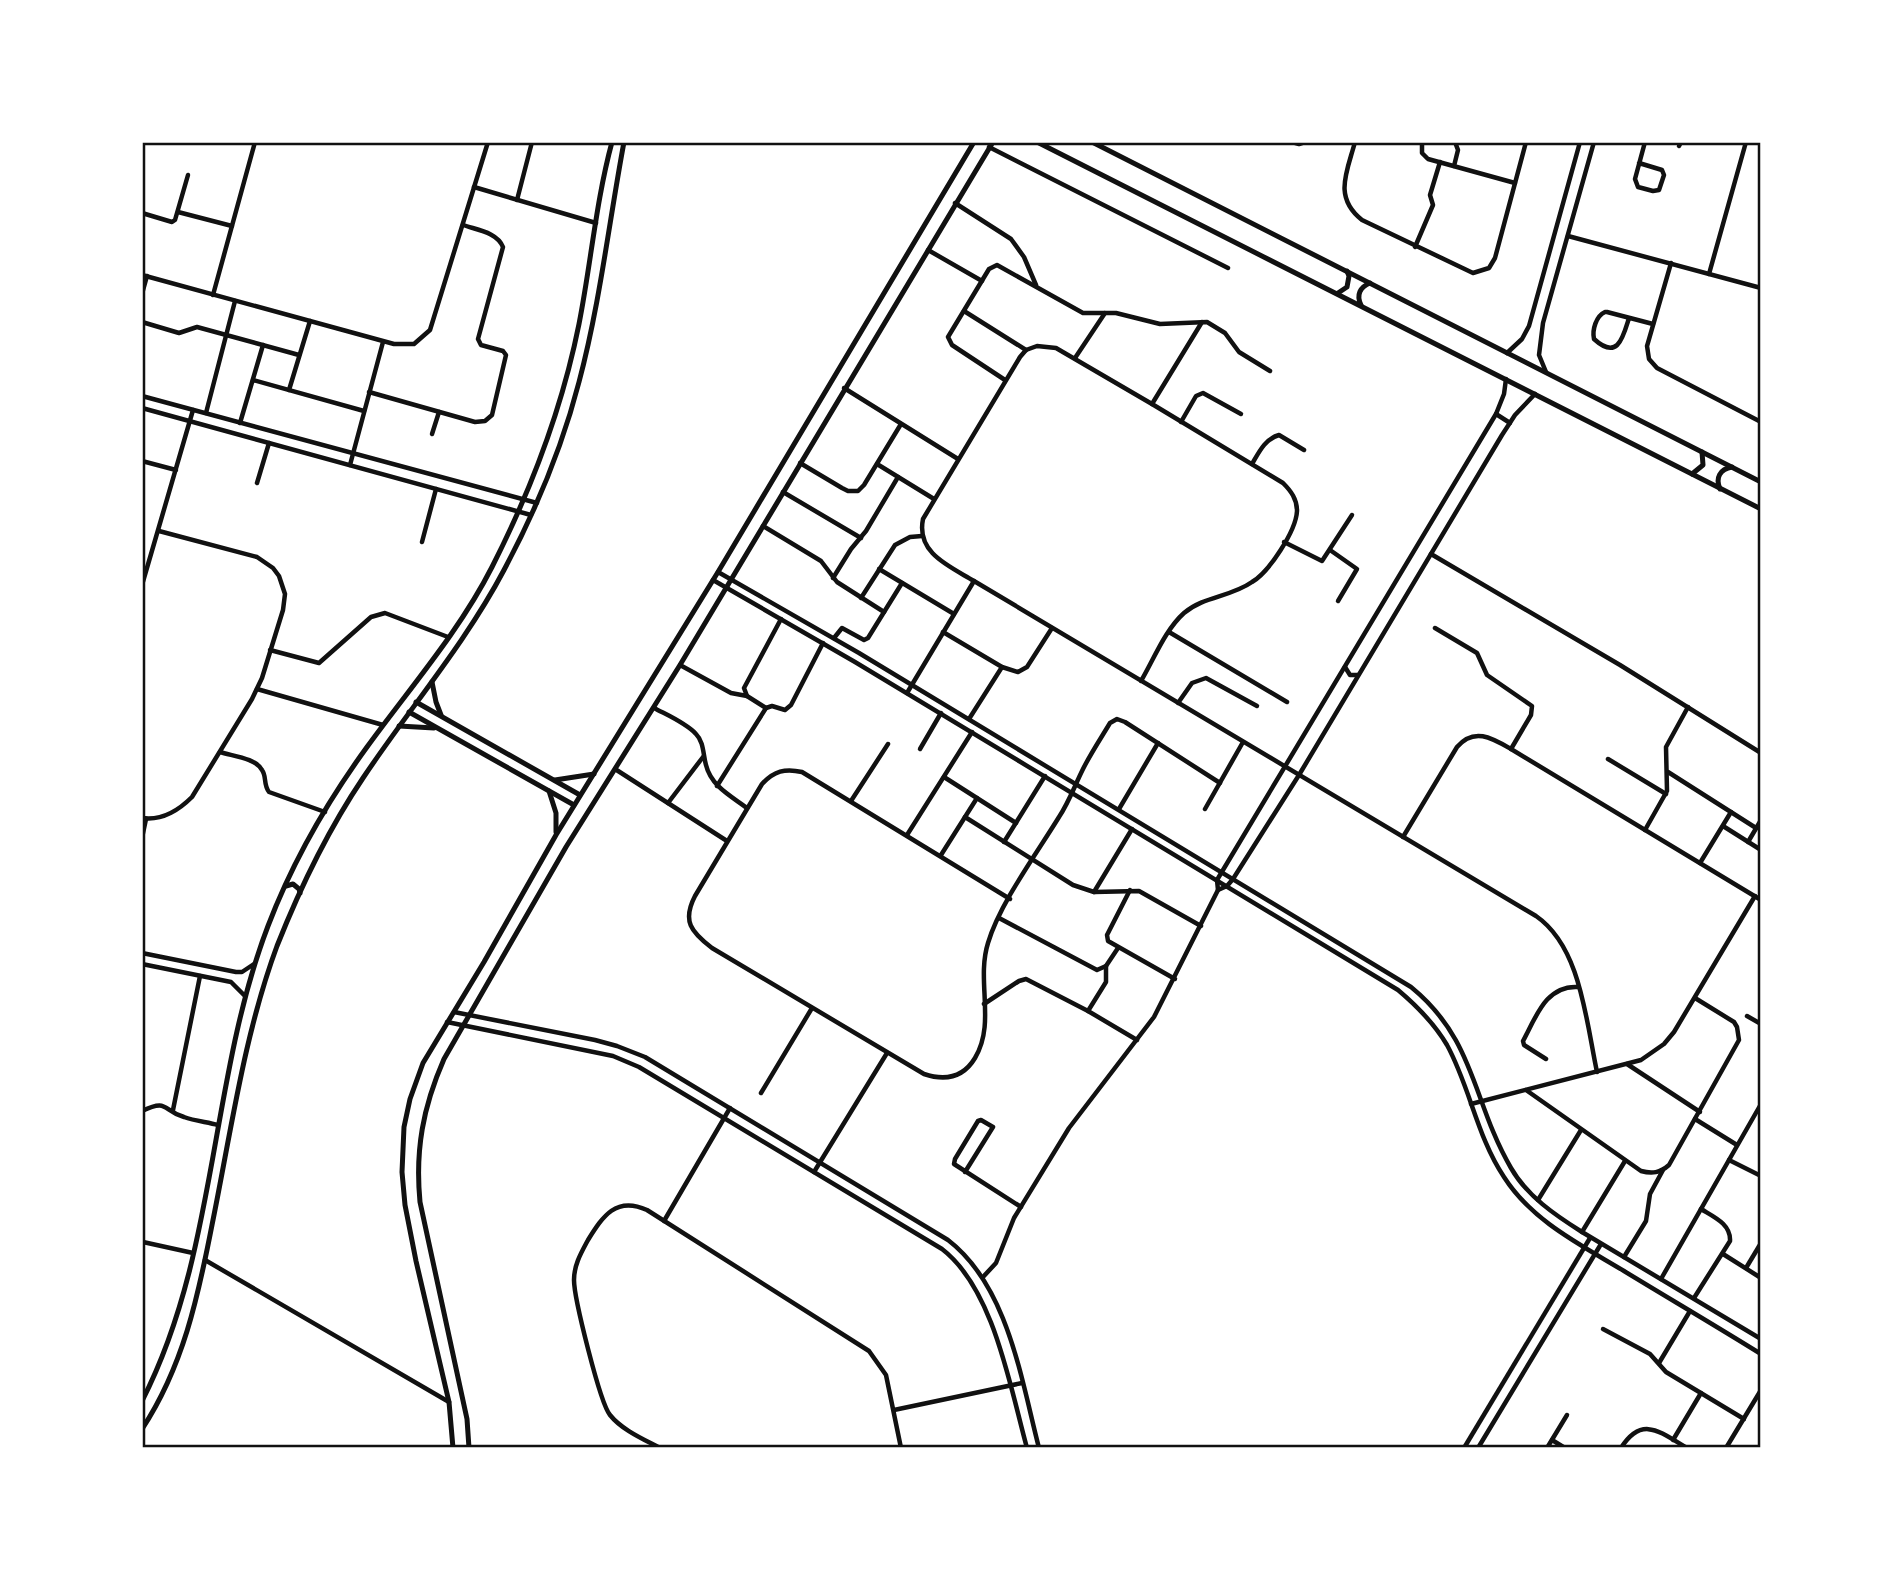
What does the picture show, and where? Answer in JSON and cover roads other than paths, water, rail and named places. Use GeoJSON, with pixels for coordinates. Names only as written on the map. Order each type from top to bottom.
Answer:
{"type":"FeatureCollection","features":[{"type":"Feature","properties":{"kind":"street"},"geometry":{"type":"LineString","coordinates":[[213,295],[255,142]]}},
{"type":"Feature","properties":{"kind":"street"},"geometry":{"type":"LineString","coordinates":[[142,293],[144,276],[383,342],[414,344],[430,330],[488,142]]}},
{"type":"Feature","properties":{"kind":"street"},"geometry":{"type":"LineString","coordinates":[[517,200],[532,142]]}},
{"type":"Feature","properties":{"kind":"street"},"geometry":{"type":"LineString","coordinates":[[142,1429],[164,1390],[195,1308],[259,999],[279,941],[300,893],[302,870],[325,812],[482,586],[548,441],[579,322],[612,142]]}},
{"type":"Feature","properties":{"kind":"street"},"geometry":{"type":"LineString","coordinates":[[142,1401],[178,1318],[194,1254],[218,1125],[254,964],[286,886],[302,870],[487,600],[537,503],[557,454],[579,385],[598,296],[624,142]]}},
{"type":"Feature","properties":{"kind":"street"},"geometry":{"type":"LineString","coordinates":[[453,1448],[449,1402],[416,1261],[405,1205],[402,1172],[404,1127],[410,1099],[423,1063],[556,835],[718,572],[975,142]]}},
{"type":"Feature","properties":{"kind":"street"},"geometry":{"type":"LineString","coordinates":[[1037,142],[1761,509]]}},
{"type":"Feature","properties":{"kind":"street"},"geometry":{"type":"LineString","coordinates":[[1092,142],[1761,482]]}},
{"type":"Feature","properties":{"kind":"street"},"geometry":{"type":"LineString","coordinates":[[1292,142],[1305,142]]}},
{"type":"Feature","properties":{"kind":"street"},"geometry":{"type":"LineString","coordinates":[[1355,142],[1344,190],[1349,207],[1362,220],[1467,272],[1484,271],[1495,258],[1526,142]]}},
{"type":"Feature","properties":{"kind":"street"},"geometry":{"type":"LineString","coordinates":[[1422,142],[1421,150],[1425,157],[1515,183]]}},
{"type":"Feature","properties":{"kind":"street"},"geometry":{"type":"LineString","coordinates":[[1454,166],[1458,150],[1455,142]]}},
{"type":"Feature","properties":{"kind":"street"},"geometry":{"type":"LineString","coordinates":[[1507,353],[1522,339],[1529,326],[1580,142]]}},
{"type":"Feature","properties":{"kind":"street"},"geometry":{"type":"LineString","coordinates":[[1547,373],[1539,355],[1541,336],[1594,142]]}},
{"type":"Feature","properties":{"kind":"street"},"geometry":{"type":"LineString","coordinates":[[1639,163],[1662,170],[1664,175],[1659,190],[1653,191],[1637,185],[1635,179],[1639,163],[1645,142]]}},
{"type":"Feature","properties":{"kind":"street"},"geometry":{"type":"LineString","coordinates":[[1709,274],[1746,142]]}},
{"type":"Feature","properties":{"kind":"street"},"geometry":{"type":"LineString","coordinates":[[469,1448],[467,1419],[420,1202],[417,1173],[426,1103],[444,1059],[566,846],[654,708],[991,145],[1228,268]]}},
{"type":"Feature","properties":{"kind":"street"},"geometry":{"type":"LineString","coordinates":[[1415,247],[1433,205],[1430,195],[1440,162]]}},
{"type":"Feature","properties":{"kind":"street"},"geometry":{"type":"LineString","coordinates":[[1572,173],[1584,177]]}},
{"type":"Feature","properties":{"kind":"street"},"geometry":{"type":"LineString","coordinates":[[142,213],[172,222],[176,218],[188,175]]}},
{"type":"Feature","properties":{"kind":"street"},"geometry":{"type":"LineString","coordinates":[[474,187],[596,223]]}},
{"type":"Feature","properties":{"kind":"street"},"geometry":{"type":"LineString","coordinates":[[955,203],[1018,246],[1039,289]]}},
{"type":"Feature","properties":{"kind":"street"},"geometry":{"type":"LineString","coordinates":[[178,212],[232,226]]}},
{"type":"Feature","properties":{"kind":"street"},"geometry":{"type":"LineString","coordinates":[[369,392],[475,422],[489,419],[507,356],[503,351],[481,345],[478,339],[503,247],[493,235],[462,225]]}},
{"type":"Feature","properties":{"kind":"street"},"geometry":{"type":"LineString","coordinates":[[1568,236],[1761,288]]}},
{"type":"Feature","properties":{"kind":"street"},"geometry":{"type":"LineString","coordinates":[[928,249],[982,281]]}},
{"type":"Feature","properties":{"kind":"street"},"geometry":{"type":"LineString","coordinates":[[1671,263],[1647,351],[1654,366],[1761,422]]}},
{"type":"Feature","properties":{"kind":"street"},"geometry":{"type":"LineString","coordinates":[[1006,380],[950,343],[949,334],[991,267],[1000,265],[1075,310],[1091,314],[1106,312],[1160,324],[1202,321],[1225,333],[1239,352],[1270,371]]}},
{"type":"Feature","properties":{"kind":"street"},"geometry":{"type":"LineString","coordinates":[[1338,293],[1347,287],[1347,271]]}},
{"type":"Feature","properties":{"kind":"street"},"geometry":{"type":"LineString","coordinates":[[1362,306],[1359,301],[1360,290],[1370,283]]}},
{"type":"Feature","properties":{"kind":"street"},"geometry":{"type":"LineString","coordinates":[[206,414],[235,301]]}},
{"type":"Feature","properties":{"kind":"street"},"geometry":{"type":"LineString","coordinates":[[964,311],[1026,350]]}},
{"type":"Feature","properties":{"kind":"street"},"geometry":{"type":"LineString","coordinates":[[1075,358],[1106,312]]}},
{"type":"Feature","properties":{"kind":"street"},"geometry":{"type":"LineString","coordinates":[[1629,318],[1621,342],[1616,347],[1594,339],[1595,326],[1602,313],[1607,312],[1653,324]]}},
{"type":"Feature","properties":{"kind":"street"},"geometry":{"type":"LineString","coordinates":[[289,390],[310,321]]}},
{"type":"Feature","properties":{"kind":"street"},"geometry":{"type":"LineString","coordinates":[[1152,404],[1202,321]]}},
{"type":"Feature","properties":{"kind":"street"},"geometry":{"type":"LineString","coordinates":[[142,322],[179,333],[197,327],[299,355]]}},
{"type":"Feature","properties":{"kind":"street"},"geometry":{"type":"LineString","coordinates":[[350,465],[383,342]]}},
{"type":"Feature","properties":{"kind":"street"},"geometry":{"type":"LineString","coordinates":[[240,423],[263,345]]}},
{"type":"Feature","properties":{"kind":"street"},"geometry":{"type":"LineString","coordinates":[[1141,681],[1180,617],[1195,605],[1238,590],[1256,580],[1284,542],[1296,517],[1296,502],[1283,484],[1252,464],[1075,358],[1037,345],[1026,350],[1006,380],[923,519],[922,536],[930,553],[1052,628],[1243,742],[1536,916],[1550,927],[1568,953],[1597,1072]]}},
{"type":"Feature","properties":{"kind":"street"},"geometry":{"type":"LineString","coordinates":[[983,1277],[996,1263],[1008,1230],[1085,1105],[1154,1017],[1218,890],[1217,880],[1496,414],[1504,394],[1506,379]]}},
{"type":"Feature","properties":{"kind":"street"},"geometry":{"type":"LineString","coordinates":[[253,380],[364,411]]}},
{"type":"Feature","properties":{"kind":"street"},"geometry":{"type":"LineString","coordinates":[[844,388],[958,459]]}},
{"type":"Feature","properties":{"kind":"street"},"geometry":{"type":"LineString","coordinates":[[1181,422],[1196,396],[1203,393],[1241,414]]}},
{"type":"Feature","properties":{"kind":"street"},"geometry":{"type":"LineString","coordinates":[[1218,890],[1233,879],[1299,775],[1510,423],[1535,394]]}},
{"type":"Feature","properties":{"kind":"street"},"geometry":{"type":"LineString","coordinates":[[142,396],[537,503]]}},
{"type":"Feature","properties":{"kind":"street"},"geometry":{"type":"LineString","coordinates":[[142,408],[531,515]]}},
{"type":"Feature","properties":{"kind":"street"},"geometry":{"type":"LineString","coordinates":[[142,585],[193,410]]}},
{"type":"Feature","properties":{"kind":"street"},"geometry":{"type":"LineString","coordinates":[[432,434],[439,412]]}},
{"type":"Feature","properties":{"kind":"street"},"geometry":{"type":"LineString","coordinates":[[1496,414],[1510,423]]}},
{"type":"Feature","properties":{"kind":"street"},"geometry":{"type":"LineString","coordinates":[[800,463],[842,488],[858,491],[901,424]]}},
{"type":"Feature","properties":{"kind":"street"},"geometry":{"type":"LineString","coordinates":[[1252,464],[1266,442],[1279,435],[1304,450]]}},
{"type":"Feature","properties":{"kind":"street"},"geometry":{"type":"LineString","coordinates":[[257,483],[269,443]]}},
{"type":"Feature","properties":{"kind":"street"},"geometry":{"type":"LineString","coordinates":[[1692,474],[1703,465],[1701,451]]}},
{"type":"Feature","properties":{"kind":"street"},"geometry":{"type":"LineString","coordinates":[[142,461],[176,470]]}},
{"type":"Feature","properties":{"kind":"street"},"geometry":{"type":"LineString","coordinates":[[877,464],[934,499]]}},
{"type":"Feature","properties":{"kind":"street"},"geometry":{"type":"LineString","coordinates":[[1720,489],[1719,474],[1732,467]]}},
{"type":"Feature","properties":{"kind":"street"},"geometry":{"type":"LineString","coordinates":[[833,578],[898,477]]}},
{"type":"Feature","properties":{"kind":"street"},"geometry":{"type":"LineString","coordinates":[[422,542],[436,489]]}},
{"type":"Feature","properties":{"kind":"street"},"geometry":{"type":"LineString","coordinates":[[782,491],[861,538]]}},
{"type":"Feature","properties":{"kind":"street"},"geometry":{"type":"LineString","coordinates":[[1284,542],[1319,562],[1323,561],[1352,515]]}},
{"type":"Feature","properties":{"kind":"street"},"geometry":{"type":"LineString","coordinates":[[763,525],[821,561],[833,578],[884,612]]}},
{"type":"Feature","properties":{"kind":"street"},"geometry":{"type":"LineString","coordinates":[[142,838],[144,819],[167,815],[184,804],[220,752],[257,689],[285,603],[283,585],[273,568],[257,557],[159,531]]}},
{"type":"Feature","properties":{"kind":"street"},"geometry":{"type":"LineString","coordinates":[[861,598],[891,551],[901,541],[922,536]]}},
{"type":"Feature","properties":{"kind":"street"},"geometry":{"type":"LineString","coordinates":[[1330,550],[1357,569],[1338,601]]}},
{"type":"Feature","properties":{"kind":"street"},"geometry":{"type":"LineString","coordinates":[[1432,554],[1761,752]]}},
{"type":"Feature","properties":{"kind":"street"},"geometry":{"type":"LineString","coordinates":[[879,569],[954,614]]}},
{"type":"Feature","properties":{"kind":"street"},"geometry":{"type":"LineString","coordinates":[[718,572],[834,638],[1396,977],[1423,998],[1455,1036],[1512,1170],[1538,1200],[1590,1238],[1761,1339]]}},
{"type":"Feature","properties":{"kind":"street"},"geometry":{"type":"LineString","coordinates":[[713,580],[941,713],[1376,976],[1412,1002],[1431,1022],[1447,1046],[1493,1159],[1515,1193],[1541,1218],[1595,1254],[1761,1353]]}},
{"type":"Feature","properties":{"kind":"street"},"geometry":{"type":"LineString","coordinates":[[907,693],[974,581]]}},
{"type":"Feature","properties":{"kind":"street"},"geometry":{"type":"LineString","coordinates":[[834,638],[840,629],[844,628],[867,639],[902,583]]}},
{"type":"Feature","properties":{"kind":"street"},"geometry":{"type":"LineString","coordinates":[[271,650],[319,663],[371,617],[380,613],[448,637]]}},
{"type":"Feature","properties":{"kind":"street"},"geometry":{"type":"LineString","coordinates":[[766,708],[747,696],[744,692],[745,683],[781,619]]}},
{"type":"Feature","properties":{"kind":"street"},"geometry":{"type":"LineString","coordinates":[[943,632],[1002,667],[1018,672],[1027,667],[1052,628]]}},
{"type":"Feature","properties":{"kind":"street"},"geometry":{"type":"LineString","coordinates":[[1435,628],[1474,651],[1480,656],[1487,675],[1531,706],[1531,715],[1511,749]]}},
{"type":"Feature","properties":{"kind":"street"},"geometry":{"type":"LineString","coordinates":[[1169,632],[1287,702]]}},
{"type":"Feature","properties":{"kind":"street"},"geometry":{"type":"LineString","coordinates":[[717,786],[766,708],[772,706],[788,709],[823,643]]}},
{"type":"Feature","properties":{"kind":"street"},"geometry":{"type":"LineString","coordinates":[[680,665],[731,693],[747,696]]}},
{"type":"Feature","properties":{"kind":"street"},"geometry":{"type":"LineString","coordinates":[[1345,666],[1348,674],[1358,675]]}},
{"type":"Feature","properties":{"kind":"street"},"geometry":{"type":"LineString","coordinates":[[969,719],[1002,667]]}},
{"type":"Feature","properties":{"kind":"street"},"geometry":{"type":"LineString","coordinates":[[1178,703],[1192,683],[1206,678],[1256,706]]}},
{"type":"Feature","properties":{"kind":"street"},"geometry":{"type":"LineString","coordinates":[[431,681],[441,715]]}},
{"type":"Feature","properties":{"kind":"street"},"geometry":{"type":"LineString","coordinates":[[1332,689],[1340,686],[1346,693]]}},
{"type":"Feature","properties":{"kind":"street"},"geometry":{"type":"LineString","coordinates":[[257,689],[383,725]]}},
{"type":"Feature","properties":{"kind":"street"},"geometry":{"type":"LineString","coordinates":[[416,702],[580,795]]}},
{"type":"Feature","properties":{"kind":"street"},"geometry":{"type":"LineString","coordinates":[[1645,830],[1666,794],[1666,747],[1688,707]]}},
{"type":"Feature","properties":{"kind":"street"},"geometry":{"type":"LineString","coordinates":[[654,708],[695,732],[701,741],[706,768],[717,786],[747,808]]}},
{"type":"Feature","properties":{"kind":"street"},"geometry":{"type":"LineString","coordinates":[[409,712],[574,805]]}},
{"type":"Feature","properties":{"kind":"street"},"geometry":{"type":"LineString","coordinates":[[920,748],[941,713]]}},
{"type":"Feature","properties":{"kind":"street"},"geometry":{"type":"LineString","coordinates":[[1010,899],[851,801],[802,772],[791,769],[769,776],[762,784],[691,905],[689,922],[694,933],[712,948],[887,1053],[936,1078],[958,1075],[967,1069],[980,1048],[985,1022],[984,958],[991,932],[1072,793],[1104,733],[1115,720],[1125,722],[1220,783]]}},
{"type":"Feature","properties":{"kind":"street"},"geometry":{"type":"LineString","coordinates":[[399,726],[438,728]]}},
{"type":"Feature","properties":{"kind":"street"},"geometry":{"type":"LineString","coordinates":[[907,835],[972,732]]}},
{"type":"Feature","properties":{"kind":"street"},"geometry":{"type":"LineString","coordinates":[[1403,837],[1461,742],[1481,735],[1511,749],[1761,900]]}},
{"type":"Feature","properties":{"kind":"street"},"geometry":{"type":"LineString","coordinates":[[1205,809],[1243,742]]}},
{"type":"Feature","properties":{"kind":"street"},"geometry":{"type":"LineString","coordinates":[[1119,809],[1158,743]]}},
{"type":"Feature","properties":{"kind":"street"},"geometry":{"type":"LineString","coordinates":[[851,801],[888,744]]}},
{"type":"Feature","properties":{"kind":"street"},"geometry":{"type":"LineString","coordinates":[[220,752],[257,763],[262,768],[269,792],[325,812]]}},
{"type":"Feature","properties":{"kind":"street"},"geometry":{"type":"LineString","coordinates":[[668,803],[704,756]]}},
{"type":"Feature","properties":{"kind":"street"},"geometry":{"type":"LineString","coordinates":[[1608,759],[1666,794]]}},
{"type":"Feature","properties":{"kind":"street"},"geometry":{"type":"LineString","coordinates":[[615,769],[727,841]]}},
{"type":"Feature","properties":{"kind":"street"},"geometry":{"type":"LineString","coordinates":[[1668,771],[1756,828]]}},
{"type":"Feature","properties":{"kind":"street"},"geometry":{"type":"LineString","coordinates":[[554,780],[594,774]]}},
{"type":"Feature","properties":{"kind":"street"},"geometry":{"type":"LineString","coordinates":[[1004,842],[1045,776]]}},
{"type":"Feature","properties":{"kind":"street"},"geometry":{"type":"LineString","coordinates":[[944,777],[1016,822]]}},
{"type":"Feature","properties":{"kind":"street"},"geometry":{"type":"LineString","coordinates":[[549,791],[556,813],[556,835]]}},
{"type":"Feature","properties":{"kind":"street"},"geometry":{"type":"LineString","coordinates":[[941,855],[977,798]]}},
{"type":"Feature","properties":{"kind":"street"},"geometry":{"type":"LineString","coordinates":[[1700,863],[1731,812]]}},
{"type":"Feature","properties":{"kind":"street"},"geometry":{"type":"LineString","coordinates":[[965,817],[1073,885],[1094,892],[1130,890],[1148,895],[1201,926]]}},
{"type":"Feature","properties":{"kind":"street"},"geometry":{"type":"LineString","coordinates":[[1748,842],[1761,820]]}},
{"type":"Feature","properties":{"kind":"street"},"geometry":{"type":"LineString","coordinates":[[1723,826],[1761,850]]}},
{"type":"Feature","properties":{"kind":"street"},"geometry":{"type":"LineString","coordinates":[[1094,892],[1132,829]]}},
{"type":"Feature","properties":{"kind":"street"},"geometry":{"type":"LineString","coordinates":[[286,886],[297,885],[300,893]]}},
{"type":"Feature","properties":{"kind":"street"},"geometry":{"type":"LineString","coordinates":[[1130,890],[1107,937],[1110,943],[1175,979]]}},
{"type":"Feature","properties":{"kind":"street"},"geometry":{"type":"LineString","coordinates":[[1471,1104],[1641,1060],[1664,1044],[1675,1032],[1755,896]]}},
{"type":"Feature","properties":{"kind":"street"},"geometry":{"type":"LineString","coordinates":[[999,918],[1094,969],[1101,970],[1107,966],[1118,948]]}},
{"type":"Feature","properties":{"kind":"street"},"geometry":{"type":"LineString","coordinates":[[142,953],[236,972],[242,972],[254,964]]}},
{"type":"Feature","properties":{"kind":"street"},"geometry":{"type":"LineString","coordinates":[[142,964],[231,982],[245,996]]}},
{"type":"Feature","properties":{"kind":"street"},"geometry":{"type":"LineString","coordinates":[[1088,1011],[1106,982],[1107,966]]}},
{"type":"Feature","properties":{"kind":"street"},"geometry":{"type":"LineString","coordinates":[[173,1111],[201,976]]}},
{"type":"Feature","properties":{"kind":"street"},"geometry":{"type":"LineString","coordinates":[[984,1004],[1026,979],[1137,1040]]}},
{"type":"Feature","properties":{"kind":"street"},"geometry":{"type":"LineString","coordinates":[[1546,1059],[1524,1045],[1523,1041],[1553,992],[1565,987],[1578,987]]}},
{"type":"Feature","properties":{"kind":"street"},"geometry":{"type":"LineString","coordinates":[[1526,1090],[1625,1161],[1648,1173],[1663,1170],[1669,1166],[1738,1046],[1739,1033],[1734,1022],[1695,998]]}},
{"type":"Feature","properties":{"kind":"street"},"geometry":{"type":"LineString","coordinates":[[761,1093],[812,1008]]}},
{"type":"Feature","properties":{"kind":"street"},"geometry":{"type":"LineString","coordinates":[[452,1012],[624,1048],[658,1064],[948,1240],[968,1257],[983,1277],[1004,1322],[1039,1448]]}},
{"type":"Feature","properties":{"kind":"street"},"geometry":{"type":"LineString","coordinates":[[1747,1016],[1761,1024]]}},
{"type":"Feature","properties":{"kind":"street"},"geometry":{"type":"LineString","coordinates":[[446,1022],[620,1059],[652,1073],[942,1249],[960,1265],[987,1312],[1027,1448]]}},
{"type":"Feature","properties":{"kind":"street"},"geometry":{"type":"LineString","coordinates":[[814,1172],[887,1053]]}},
{"type":"Feature","properties":{"kind":"street"},"geometry":{"type":"LineString","coordinates":[[1626,1063],[1700,1112]]}},
{"type":"Feature","properties":{"kind":"street"},"geometry":{"type":"LineString","coordinates":[[226,1088],[240,1090]]}},
{"type":"Feature","properties":{"kind":"street"},"geometry":{"type":"LineString","coordinates":[[1661,1279],[1761,1104]]}},
{"type":"Feature","properties":{"kind":"street"},"geometry":{"type":"LineString","coordinates":[[142,1111],[159,1105],[181,1116],[218,1125]]}},
{"type":"Feature","properties":{"kind":"street"},"geometry":{"type":"LineString","coordinates":[[664,1221],[730,1108]]}},
{"type":"Feature","properties":{"kind":"street"},"geometry":{"type":"LineString","coordinates":[[1695,1119],[1737,1145]]}},
{"type":"Feature","properties":{"kind":"street"},"geometry":{"type":"LineString","coordinates":[[965,1172],[993,1127],[981,1120],[955,1159],[956,1166],[965,1172],[1021,1207]]}},
{"type":"Feature","properties":{"kind":"street"},"geometry":{"type":"LineString","coordinates":[[1538,1200],[1581,1130]]}},
{"type":"Feature","properties":{"kind":"street"},"geometry":{"type":"LineString","coordinates":[[1729,1160],[1761,1176]]}},
{"type":"Feature","properties":{"kind":"street"},"geometry":{"type":"LineString","coordinates":[[1582,1232],[1625,1161]]}},
{"type":"Feature","properties":{"kind":"street"},"geometry":{"type":"LineString","coordinates":[[1624,1257],[1646,1221],[1650,1194],[1663,1170]]}},
{"type":"Feature","properties":{"kind":"street"},"geometry":{"type":"LineString","coordinates":[[660,1448],[624,1427],[607,1410],[574,1283],[577,1261],[596,1226],[617,1207],[632,1205],[647,1210],[869,1351],[886,1375],[901,1448]]}},
{"type":"Feature","properties":{"kind":"street"},"geometry":{"type":"LineString","coordinates":[[1694,1299],[1730,1241],[1728,1229],[1701,1209]]}},
{"type":"Feature","properties":{"kind":"street"},"geometry":{"type":"LineString","coordinates":[[1464,1448],[1590,1238]]}},
{"type":"Feature","properties":{"kind":"street"},"geometry":{"type":"LineString","coordinates":[[143,1242],[194,1254]]}},
{"type":"Feature","properties":{"kind":"street"},"geometry":{"type":"LineString","coordinates":[[1746,1268],[1761,1243]]}},
{"type":"Feature","properties":{"kind":"street"},"geometry":{"type":"LineString","coordinates":[[1478,1448],[1601,1244]]}},
{"type":"Feature","properties":{"kind":"street"},"geometry":{"type":"LineString","coordinates":[[1723,1254],[1761,1278]]}},
{"type":"Feature","properties":{"kind":"street"},"geometry":{"type":"LineString","coordinates":[[205,1260],[449,1402]]}},
{"type":"Feature","properties":{"kind":"street"},"geometry":{"type":"LineString","coordinates":[[1659,1363],[1690,1311]]}},
{"type":"Feature","properties":{"kind":"street"},"geometry":{"type":"LineString","coordinates":[[1603,1329],[1650,1353],[1667,1371],[1744,1419]]}},
{"type":"Feature","properties":{"kind":"street"},"geometry":{"type":"LineString","coordinates":[[165,1353],[178,1358]]}},
{"type":"Feature","properties":{"kind":"street"},"geometry":{"type":"LineString","coordinates":[[894,1410],[1022,1382]]}},
{"type":"Feature","properties":{"kind":"street"},"geometry":{"type":"LineString","coordinates":[[1726,1448],[1761,1390]]}},
{"type":"Feature","properties":{"kind":"street"},"geometry":{"type":"LineString","coordinates":[[1673,1440],[1701,1393]]}},
{"type":"Feature","properties":{"kind":"street"},"geometry":{"type":"LineString","coordinates":[[1547,1448],[1567,1415]]}},
{"type":"Feature","properties":{"kind":"street"},"geometry":{"type":"LineString","coordinates":[[1621,1448],[1629,1435],[1642,1429],[1655,1430],[1687,1448]]}},
{"type":"Feature","properties":{"kind":"street"},"geometry":{"type":"LineString","coordinates":[[1552,1440],[1565,1448]]}}]}
